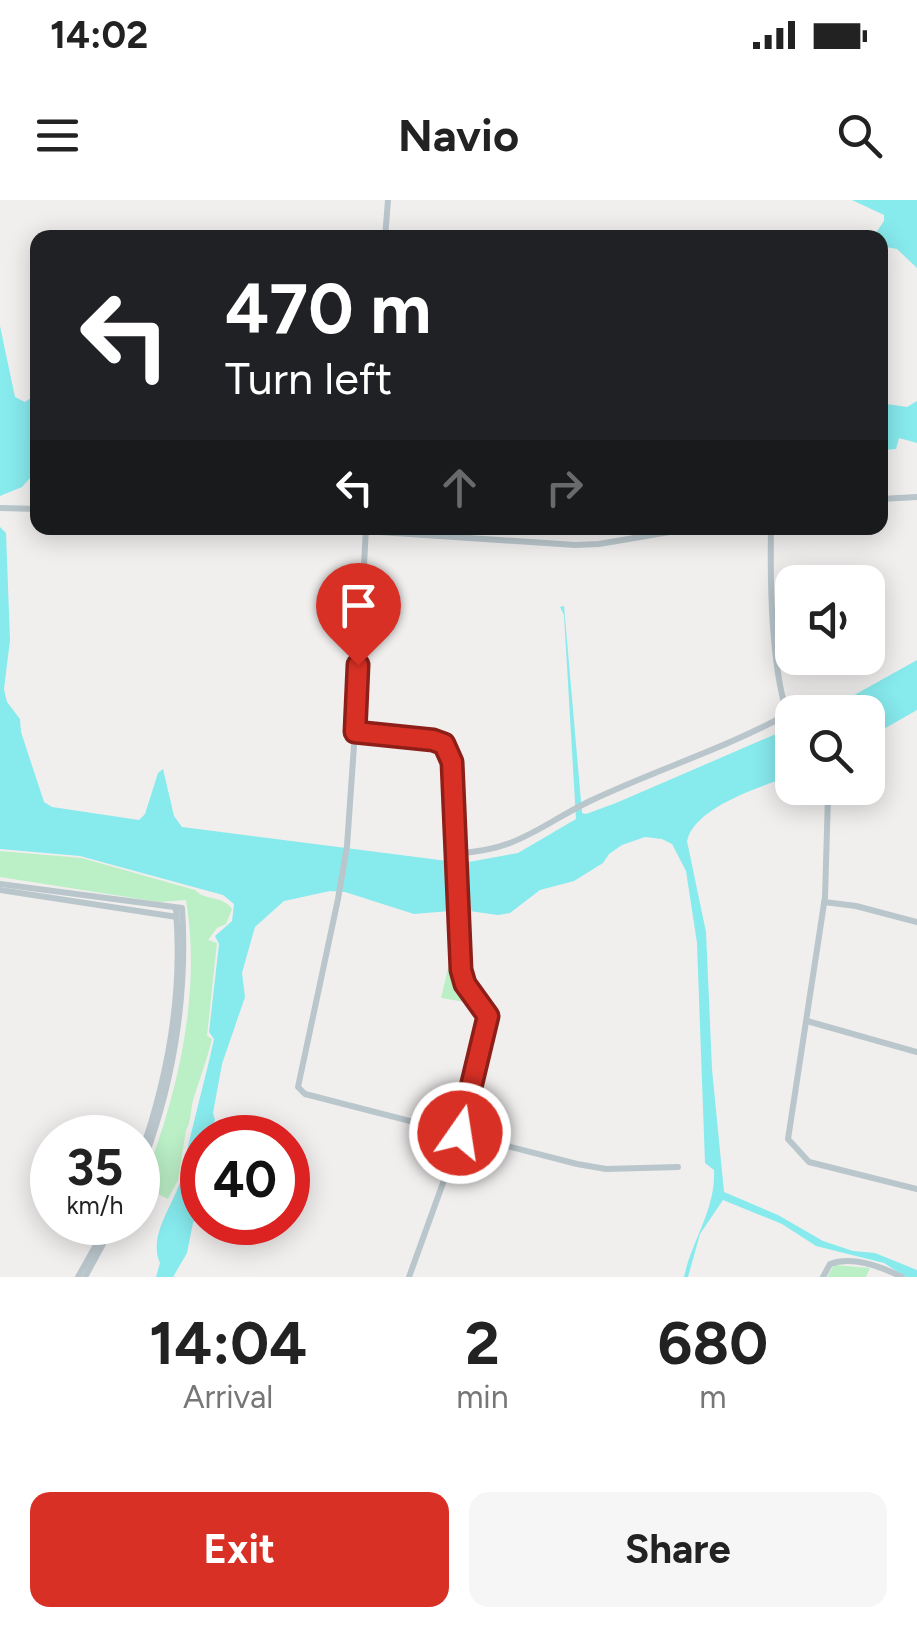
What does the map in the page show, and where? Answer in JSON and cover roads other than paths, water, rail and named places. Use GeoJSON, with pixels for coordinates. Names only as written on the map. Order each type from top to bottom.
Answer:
{"type":"FeatureCollection","features":[{"type":"Feature","properties":{"kind":"street"},"geometry":{"type":"LineString","coordinates":[[386,230],[388,200]]}},
{"type":"Feature","properties":{"kind":"street"},"geometry":{"type":"LineString","coordinates":[[888,498],[917,496]]}},
{"type":"Feature","properties":{"kind":"street"},"geometry":{"type":"LineString","coordinates":[[0,508],[30,510]]}},
{"type":"Feature","properties":{"kind":"street"},"geometry":{"type":"LineString","coordinates":[[366,535],[346,846],[298,1087],[305,1094],[606,1168],[678,1168]]}},
{"type":"Feature","properties":{"kind":"street"},"geometry":{"type":"LineString","coordinates":[[450,535],[599,544],[652,535]]}},
{"type":"Feature","properties":{"kind":"street"},"geometry":{"type":"LineString","coordinates":[[770,535],[770,586],[786,695]]}},
{"type":"Feature","properties":{"kind":"street"},"geometry":{"type":"LineString","coordinates":[[456,854],[484,851],[526,838],[592,801],[775,727]]}},
{"type":"Feature","properties":{"kind":"street"},"geometry":{"type":"LineString","coordinates":[[355,732],[433,740],[449,751],[457,918],[465,984],[488,1016],[460,1133],[409,1277]]}},
{"type":"Feature","properties":{"kind":"street"},"geometry":{"type":"LineString","coordinates":[[828,805],[824,902],[788,1138],[810,1162],[917,1189]]}},
{"type":"Feature","properties":{"kind":"street"},"geometry":{"type":"LineString","coordinates":[[0,887],[180,913]]}},
{"type":"Feature","properties":{"kind":"street"},"geometry":{"type":"LineString","coordinates":[[824,902],[917,922]]}},
{"type":"Feature","properties":{"kind":"street"},"geometry":{"type":"LineString","coordinates":[[154,1115],[173,1024],[180,913]]}},
{"type":"Feature","properties":{"kind":"street"},"geometry":{"type":"LineString","coordinates":[[159,1115],[178,1027],[184,952],[180,913]]}},
{"type":"Feature","properties":{"kind":"street"},"geometry":{"type":"LineString","coordinates":[[806,1021],[917,1052]]}},
{"type":"Feature","properties":{"kind":"street"},"geometry":{"type":"LineString","coordinates":[[82,1277],[99,1245]]}},
{"type":"Feature","properties":{"kind":"street"},"geometry":{"type":"LineString","coordinates":[[823,1277],[830,1264],[839,1260],[888,1270],[902,1277]]}},
{"type":"Feature","properties":{"kind":"water"},"geometry":{"type":"Polygon","coordinates":[[[852,200],[917,200],[917,268],[897,249],[888,247],[888,230],[878,230],[884,215],[852,200]]]}},
{"type":"Feature","properties":{"kind":"water"},"geometry":{"type":"Polygon","coordinates":[[[0,326],[15,397],[25,402],[30,399],[30,478],[22,487],[0,496],[0,326]]]}},
{"type":"Feature","properties":{"kind":"water"},"geometry":{"type":"Polygon","coordinates":[[[917,401],[917,443],[899,438],[896,449],[888,450],[888,404],[907,407],[917,401]]]}},
{"type":"Feature","properties":{"kind":"water"},"geometry":{"type":"Polygon","coordinates":[[[0,527],[6,533],[10,640],[4,689],[7,702],[20,719],[44,802],[52,807],[139,820],[163,769],[174,816],[182,827],[463,863],[518,853],[576,819],[564,615],[560,607],[564,606],[582,813],[616,803],[775,734],[775,782],[716,808],[693,829],[687,841],[706,932],[712,1069],[724,1192],[778,1215],[823,1241],[875,1253],[917,1270],[917,1277],[906,1277],[884,1263],[816,1246],[782,1224],[723,1200],[700,1234],[688,1277],[684,1277],[711,1198],[714,1170],[705,1163],[697,943],[686,871],[672,844],[662,839],[645,837],[622,845],[574,881],[540,890],[510,913],[498,915],[462,910],[414,914],[330,891],[284,901],[255,927],[242,973],[245,997],[222,1064],[214,1115],[196,1115],[214,1039],[209,1032],[219,944],[215,936],[232,921],[234,904],[223,895],[80,856],[0,849],[0,527]]]}},
{"type":"Feature","properties":{"kind":"water"},"geometry":{"type":"Polygon","coordinates":[[[917,660],[917,710],[885,728],[885,695],[854,695],[917,660]]]}},
{"type":"Feature","properties":{"kind":"water"},"geometry":{"type":"Polygon","coordinates":[[[180,1182],[180,1245],[189,1245],[187,1253],[173,1277],[156,1277],[160,1230],[180,1182]]]}}]}
